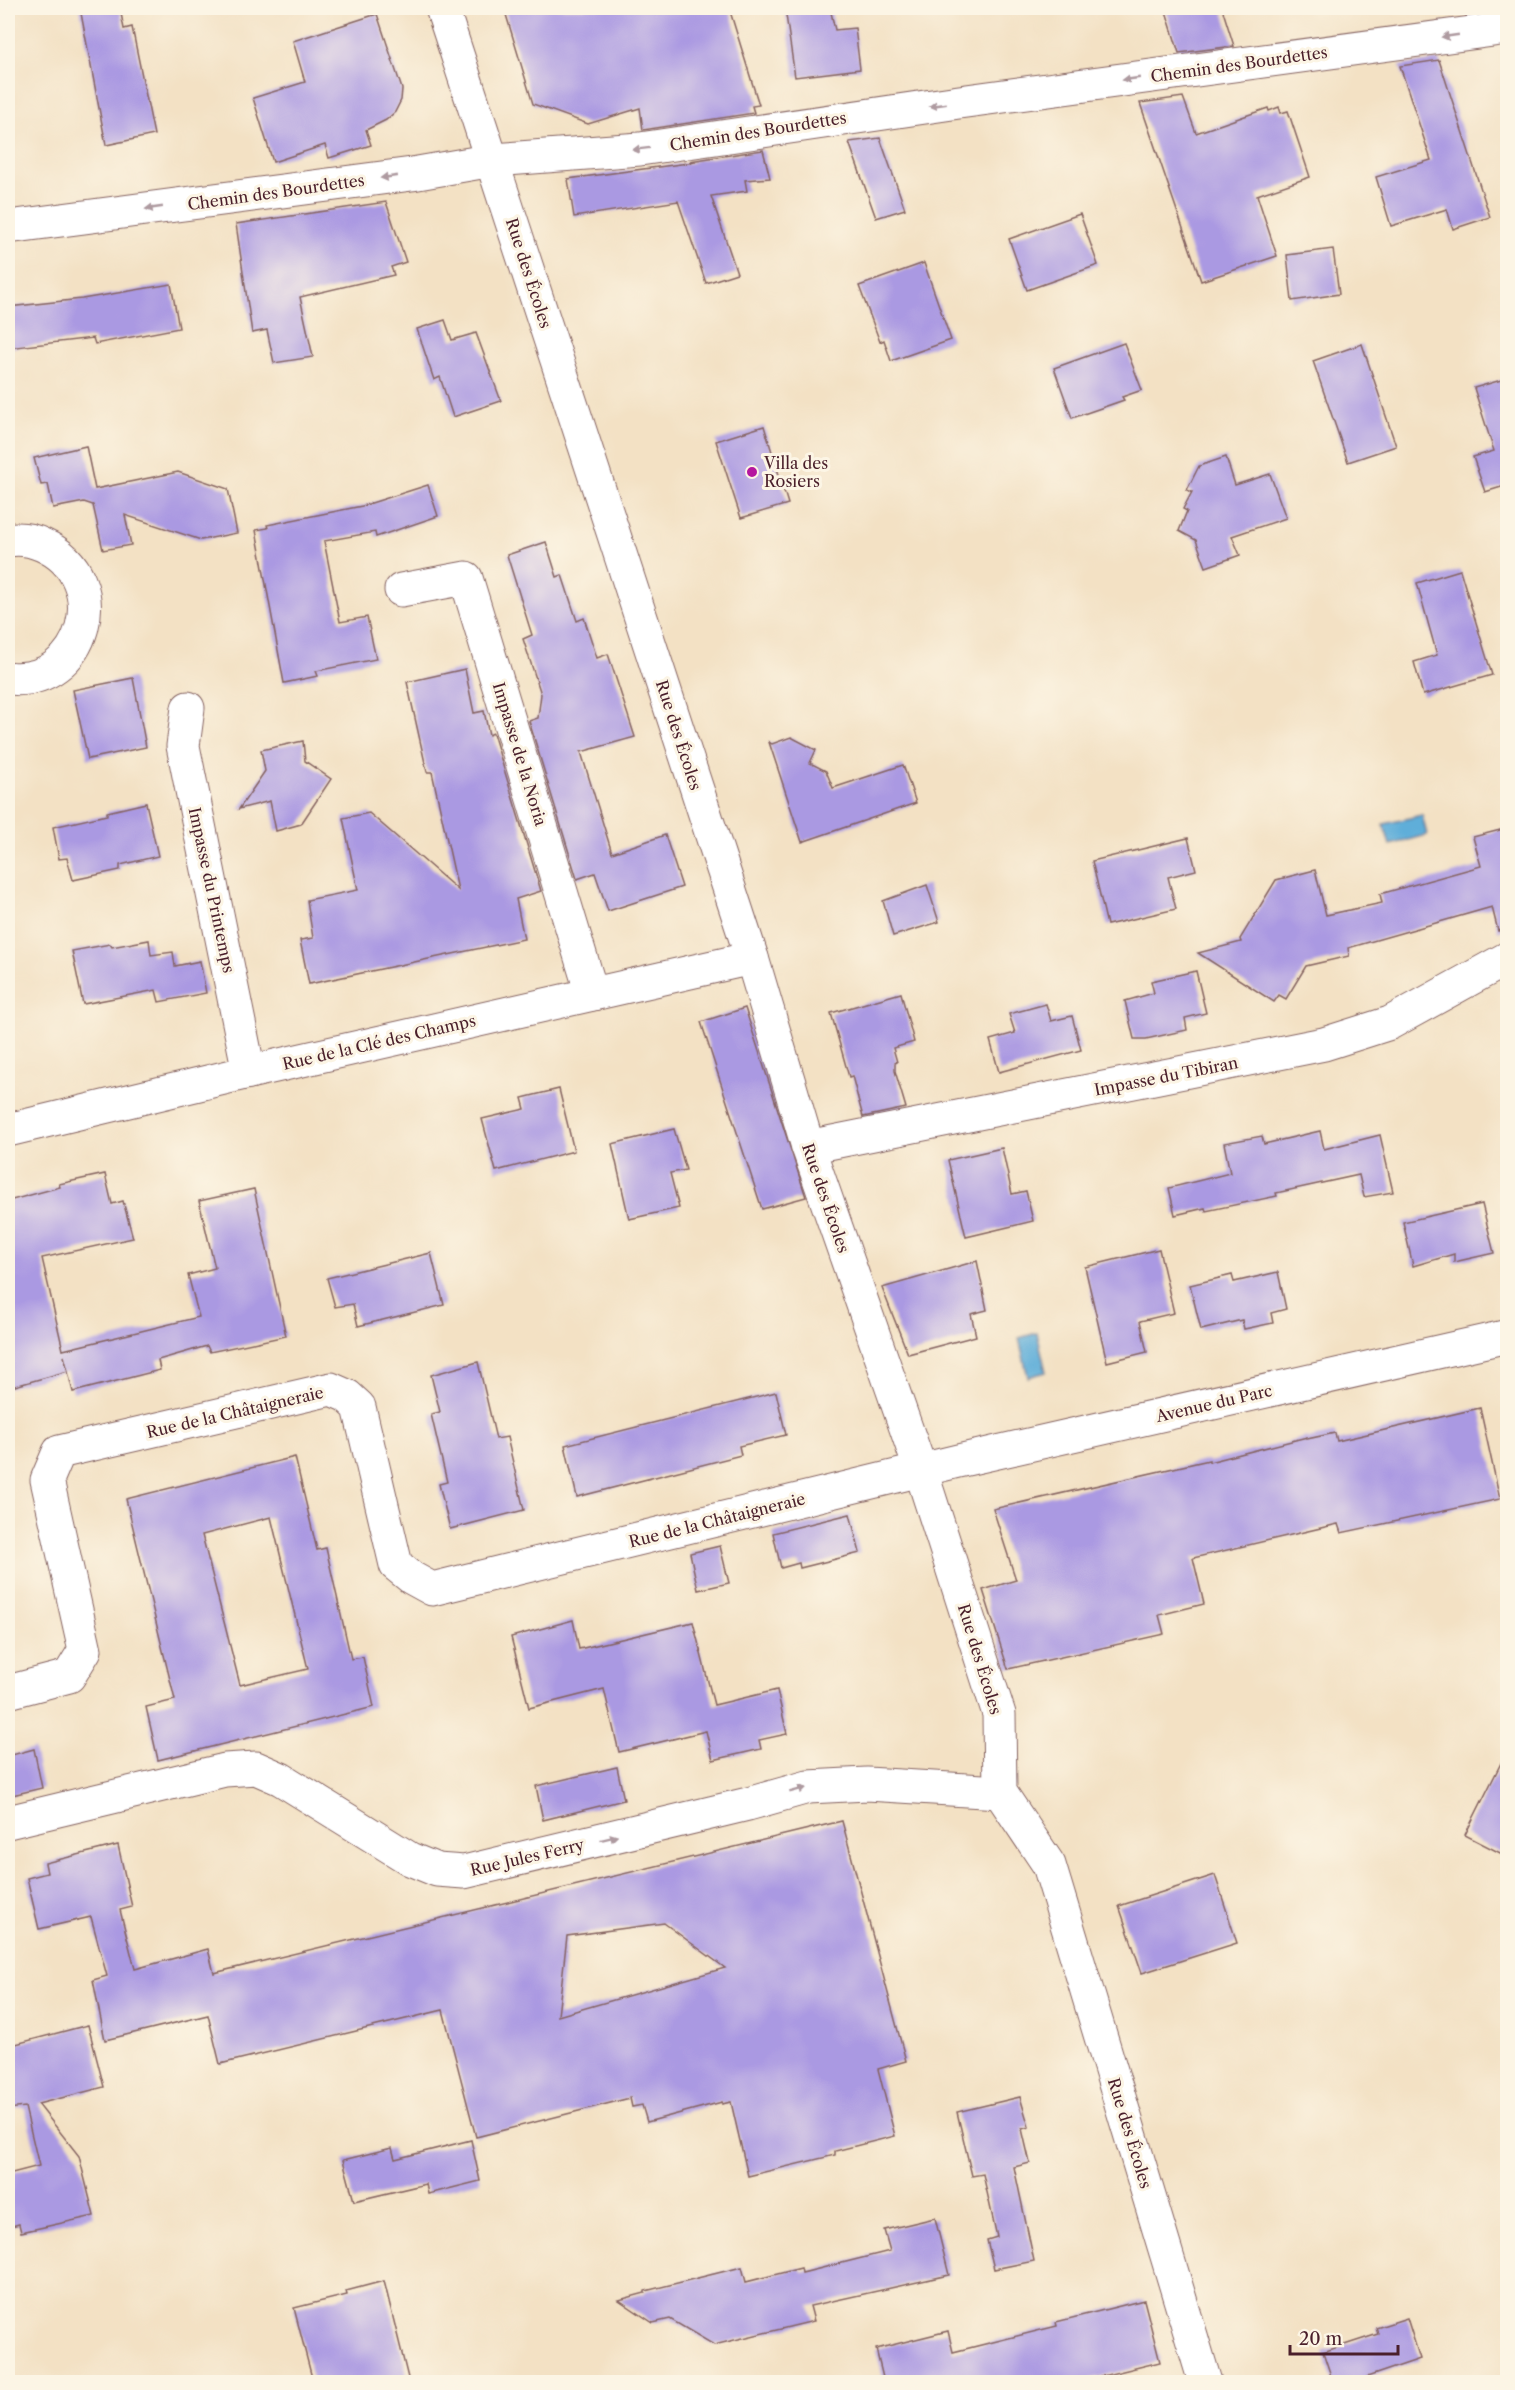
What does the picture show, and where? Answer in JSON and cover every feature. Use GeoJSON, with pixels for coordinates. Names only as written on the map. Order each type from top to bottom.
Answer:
{"type":"FeatureCollection","features":[{"type":"Feature","properties":{"kind":"street","name":"Rue des Écoles"},"geometry":{"type":"LineString","coordinates":[[442,8],[752,958],[808,1147],[921,1471],[999,1714],[1000,1791],[1049,1865],[1205,2382]]}},
{"type":"Feature","properties":{"kind":"street","name":"Chemin des Bourdettes"},"geometry":{"type":"LineString","coordinates":[[8,227],[412,174],[493,160],[640,149],[1496,22]]}},
{"type":"Feature","properties":{"kind":"street"},"geometry":{"type":"LineString","coordinates":[[8,540],[33,541],[54,550],[71,566],[82,585],[86,608],[82,631],[72,650],[54,667],[33,676],[8,678]]}},
{"type":"Feature","properties":{"kind":"street","name":"Impasse de la Noria"},"geometry":{"type":"LineString","coordinates":[[401,590],[466,578],[592,994]]}},
{"type":"Feature","properties":{"kind":"street","name":"Impasse du Printemps"},"geometry":{"type":"LineString","coordinates":[[188,708],[183,746],[249,1072]]}},
{"type":"Feature","properties":{"kind":"street","name":"Rue de la Clé des Champs"},"geometry":{"type":"LineString","coordinates":[[8,1130],[249,1072],[752,958]]}},
{"type":"Feature","properties":{"kind":"street","name":"Impasse du Tibiran"},"geometry":{"type":"LineString","coordinates":[[808,1147],[1324,1044],[1390,1023],[1508,958]]}},
{"type":"Feature","properties":{"kind":"street","name":"Avenue du Parc"},"geometry":{"type":"LineString","coordinates":[[921,1471],[1508,1336]]}},
{"type":"Feature","properties":{"kind":"street","name":"Rue de la Châtaigneraie"},"geometry":{"type":"LineString","coordinates":[[8,1692],[69,1676],[85,1650],[47,1480],[59,1452],[331,1389],[346,1396],[359,1407],[396,1565],[412,1578],[432,1588],[921,1471]]}},
{"type":"Feature","properties":{"kind":"street","name":"Rue Jules Ferry"},"geometry":{"type":"LineString","coordinates":[[8,1822],[225,1770],[256,1768],[281,1779],[410,1859],[437,1870],[464,1872],[808,1787],[867,1784],[1000,1791]]}},
{"type":"Feature","properties":{"kind":"water"},"geometry":{"type":"Polygon","coordinates":[[[1422,815],[1427,835],[1390,845],[1384,824],[1422,815]]]}},
{"type":"Feature","properties":{"kind":"water"},"geometry":{"type":"Polygon","coordinates":[[[1037,1333],[1046,1372],[1028,1377],[1019,1338],[1037,1333]]]}},
{"type":"Feature","properties":{"kind":"building"},"geometry":{"type":"Polygon","coordinates":[[[80,8],[120,8],[124,29],[132,27],[154,135],[106,145],[80,8]]]}},
{"type":"Feature","properties":{"kind":"building"},"geometry":{"type":"Polygon","coordinates":[[[504,8],[729,8],[759,105],[752,106],[754,113],[643,130],[640,108],[588,124],[533,104],[504,8]]]}},
{"type":"Feature","properties":{"kind":"building"},"geometry":{"type":"Polygon","coordinates":[[[785,8],[830,8],[835,30],[855,28],[860,69],[795,77],[785,8]]]}},
{"type":"Feature","properties":{"kind":"building"},"geometry":{"type":"Polygon","coordinates":[[[1165,8],[1222,8],[1234,46],[1179,53],[1165,8]]]}},
{"type":"Feature","properties":{"kind":"building"},"geometry":{"type":"Polygon","coordinates":[[[377,14],[402,89],[401,100],[395,112],[386,120],[366,130],[371,145],[329,158],[325,145],[273,162],[253,98],[305,82],[293,41],[377,14]]]}},
{"type":"Feature","properties":{"kind":"building"},"geometry":{"type":"Polygon","coordinates":[[[1439,60],[1490,217],[1453,229],[1447,209],[1391,226],[1376,177],[1431,160],[1400,66],[1439,60]]]}},
{"type":"Feature","properties":{"kind":"building"},"geometry":{"type":"Polygon","coordinates":[[[1183,97],[1196,133],[1268,108],[1269,111],[1279,107],[1281,113],[1288,111],[1310,177],[1257,195],[1277,256],[1201,281],[1140,103],[1183,97]]]}},
{"type":"Feature","properties":{"kind":"building"},"geometry":{"type":"Polygon","coordinates":[[[880,138],[905,209],[876,218],[849,142],[880,138]]]}},
{"type":"Feature","properties":{"kind":"building"},"geometry":{"type":"Polygon","coordinates":[[[763,150],[770,178],[745,180],[747,191],[711,196],[737,273],[706,283],[678,201],[574,217],[568,179],[696,162],[690,161],[763,150]]]}},
{"type":"Feature","properties":{"kind":"building"},"geometry":{"type":"Polygon","coordinates":[[[386,202],[406,262],[391,267],[394,275],[300,297],[313,357],[274,363],[267,330],[252,333],[236,224],[386,202]]]}},
{"type":"Feature","properties":{"kind":"building"},"geometry":{"type":"Polygon","coordinates":[[[1080,214],[1098,265],[1027,290],[1009,239],[1080,214]]]}},
{"type":"Feature","properties":{"kind":"building"},"geometry":{"type":"Polygon","coordinates":[[[1333,249],[1339,294],[1292,301],[1287,255],[1333,249]]]}},
{"type":"Feature","properties":{"kind":"building"},"geometry":{"type":"Polygon","coordinates":[[[924,263],[951,340],[891,361],[884,340],[880,342],[859,286],[924,263]]]}},
{"type":"Feature","properties":{"kind":"building"},"geometry":{"type":"Polygon","coordinates":[[[171,284],[179,328],[95,344],[93,338],[8,348],[8,307],[82,299],[171,284]]]}},
{"type":"Feature","properties":{"kind":"building"},"geometry":{"type":"Polygon","coordinates":[[[445,320],[452,340],[476,333],[501,401],[453,417],[440,377],[434,380],[417,329],[445,320]]]}},
{"type":"Feature","properties":{"kind":"building"},"geometry":{"type":"Polygon","coordinates":[[[1124,343],[1142,390],[1122,397],[1124,400],[1072,418],[1054,368],[1124,343]]]}},
{"type":"Feature","properties":{"kind":"building"},"geometry":{"type":"Polygon","coordinates":[[[1362,344],[1396,446],[1348,462],[1313,361],[1362,344]]]}},
{"type":"Feature","properties":{"kind":"building"},"geometry":{"type":"Polygon","coordinates":[[[1508,378],[1508,485],[1485,492],[1473,457],[1494,451],[1474,388],[1508,378]]]}},
{"type":"Feature","properties":{"kind":"building","name":"Villa des Rosiers"},"geometry":{"type":"Polygon","coordinates":[[[764,426],[788,504],[741,518],[716,441],[764,426]]]}},
{"type":"Feature","properties":{"kind":"building"},"geometry":{"type":"Polygon","coordinates":[[[86,446],[95,489],[178,472],[228,489],[237,533],[201,540],[125,515],[131,545],[103,550],[93,505],[84,502],[53,508],[48,484],[41,485],[34,458],[86,446]]]}},
{"type":"Feature","properties":{"kind":"building"},"geometry":{"type":"Polygon","coordinates":[[[1226,457],[1235,485],[1270,474],[1286,518],[1232,536],[1240,555],[1206,567],[1196,540],[1179,531],[1187,511],[1183,509],[1192,492],[1187,490],[1199,466],[1226,457]]]}},
{"type":"Feature","properties":{"kind":"building"},"geometry":{"type":"Polygon","coordinates":[[[428,485],[438,516],[376,537],[375,532],[324,541],[340,622],[367,617],[376,659],[316,671],[318,676],[284,683],[256,530],[268,528],[267,525],[362,506],[428,485]]]}},
{"type":"Feature","properties":{"kind":"building"},"geometry":{"type":"Polygon","coordinates":[[[546,542],[557,577],[562,575],[577,621],[584,618],[597,658],[608,654],[635,737],[581,752],[612,853],[665,835],[682,887],[608,911],[595,873],[577,879],[529,721],[538,718],[541,694],[523,639],[532,635],[507,555],[546,542]]]}},
{"type":"Feature","properties":{"kind":"building"},"geometry":{"type":"Polygon","coordinates":[[[1460,570],[1492,675],[1423,695],[1414,662],[1437,655],[1417,583],[1460,570]]]}},
{"type":"Feature","properties":{"kind":"building"},"geometry":{"type":"Polygon","coordinates":[[[465,669],[474,713],[484,711],[489,735],[493,733],[541,891],[516,899],[524,939],[309,984],[300,940],[313,938],[307,900],[358,890],[343,818],[369,813],[458,890],[432,772],[427,772],[407,682],[465,669]]]}},
{"type":"Feature","properties":{"kind":"building"},"geometry":{"type":"Polygon","coordinates":[[[133,678],[146,747],[88,759],[73,690],[133,678]]]}},
{"type":"Feature","properties":{"kind":"building"},"geometry":{"type":"Polygon","coordinates":[[[791,737],[816,750],[810,763],[826,771],[833,788],[903,765],[916,803],[802,842],[769,742],[772,744],[791,737]]]}},
{"type":"Feature","properties":{"kind":"building"},"geometry":{"type":"Polygon","coordinates":[[[303,741],[305,761],[331,779],[301,824],[276,831],[270,801],[239,809],[265,771],[261,750],[303,741]]]}},
{"type":"Feature","properties":{"kind":"building"},"geometry":{"type":"Polygon","coordinates":[[[146,803],[158,856],[120,865],[120,870],[73,880],[67,858],[59,859],[53,827],[107,815],[107,812],[146,803]]]}},
{"type":"Feature","properties":{"kind":"building"},"geometry":{"type":"Polygon","coordinates":[[[1508,828],[1508,929],[1498,931],[1492,907],[1348,948],[1349,956],[1306,966],[1286,999],[1279,995],[1274,1002],[1198,953],[1241,942],[1240,939],[1276,880],[1315,870],[1326,915],[1382,903],[1380,894],[1481,866],[1473,837],[1508,828]]]}},
{"type":"Feature","properties":{"kind":"building"},"geometry":{"type":"Polygon","coordinates":[[[1188,838],[1196,870],[1168,877],[1176,909],[1107,925],[1092,861],[1188,838]]]}},
{"type":"Feature","properties":{"kind":"building"},"geometry":{"type":"Polygon","coordinates":[[[927,885],[939,922],[893,936],[883,901],[927,885]]]}},
{"type":"Feature","properties":{"kind":"building"},"geometry":{"type":"Polygon","coordinates":[[[149,940],[151,955],[173,952],[175,966],[200,961],[206,993],[159,1002],[156,990],[83,1004],[72,951],[149,940]]]}},
{"type":"Feature","properties":{"kind":"building"},"geometry":{"type":"Polygon","coordinates":[[[1196,971],[1206,1013],[1185,1018],[1187,1030],[1146,1039],[1134,1039],[1125,1001],[1154,993],[1151,981],[1196,971]]]}},
{"type":"Feature","properties":{"kind":"building"},"geometry":{"type":"Polygon","coordinates":[[[901,993],[914,1042],[893,1048],[897,1062],[895,1071],[906,1108],[863,1117],[831,1013],[901,993]]]}},
{"type":"Feature","properties":{"kind":"building"},"geometry":{"type":"Polygon","coordinates":[[[1046,1004],[1051,1021],[1072,1016],[1081,1050],[999,1072],[990,1040],[1015,1033],[1009,1014],[1046,1004]]]}},
{"type":"Feature","properties":{"kind":"building"},"geometry":{"type":"Polygon","coordinates":[[[745,1008],[806,1197],[762,1209],[701,1022],[745,1008]]]}},
{"type":"Feature","properties":{"kind":"building"},"geometry":{"type":"Polygon","coordinates":[[[559,1089],[574,1151],[496,1171],[482,1119],[525,1109],[522,1098],[559,1089]]]}},
{"type":"Feature","properties":{"kind":"building"},"geometry":{"type":"Polygon","coordinates":[[[674,1129],[686,1170],[670,1173],[679,1208],[629,1219],[612,1144],[674,1129]]]}},
{"type":"Feature","properties":{"kind":"building"},"geometry":{"type":"Polygon","coordinates":[[[1320,1131],[1324,1149],[1380,1135],[1393,1192],[1364,1197],[1359,1175],[1276,1193],[1277,1196],[1175,1215],[1169,1188],[1230,1173],[1224,1143],[1262,1136],[1264,1144],[1320,1131]]]}},
{"type":"Feature","properties":{"kind":"building"},"geometry":{"type":"Polygon","coordinates":[[[1002,1148],[1012,1194],[1026,1191],[1033,1221],[966,1237],[948,1160],[1002,1148]]]}},
{"type":"Feature","properties":{"kind":"building"},"geometry":{"type":"Polygon","coordinates":[[[105,1174],[112,1204],[123,1201],[133,1238],[42,1258],[63,1350],[199,1317],[188,1275],[215,1268],[199,1201],[254,1189],[286,1336],[210,1352],[207,1346],[158,1360],[160,1370],[73,1392],[68,1371],[8,1388],[8,1201],[60,1187],[59,1184],[105,1174]]]}},
{"type":"Feature","properties":{"kind":"building"},"geometry":{"type":"Polygon","coordinates":[[[1482,1204],[1494,1253],[1454,1262],[1454,1254],[1413,1266],[1403,1222],[1482,1204]]]}},
{"type":"Feature","properties":{"kind":"building"},"geometry":{"type":"Polygon","coordinates":[[[1159,1249],[1174,1313],[1140,1321],[1147,1352],[1107,1362],[1085,1267],[1159,1249]]]}},
{"type":"Feature","properties":{"kind":"building"},"geometry":{"type":"Polygon","coordinates":[[[431,1253],[444,1305],[358,1326],[353,1304],[335,1307],[327,1278],[431,1253]]]}},
{"type":"Feature","properties":{"kind":"building"},"geometry":{"type":"Polygon","coordinates":[[[977,1261],[987,1310],[971,1314],[976,1336],[908,1354],[882,1288],[977,1261]]]}},
{"type":"Feature","properties":{"kind":"building"},"geometry":{"type":"Polygon","coordinates":[[[1278,1272],[1286,1309],[1271,1313],[1273,1323],[1244,1329],[1242,1320],[1201,1330],[1190,1285],[1232,1275],[1234,1282],[1278,1272]]]}},
{"type":"Feature","properties":{"kind":"building"},"geometry":{"type":"Polygon","coordinates":[[[478,1362],[496,1439],[507,1437],[524,1510],[450,1529],[439,1484],[447,1482],[431,1414],[440,1412],[431,1375],[478,1362]]]}},
{"type":"Feature","properties":{"kind":"building"},"geometry":{"type":"Polygon","coordinates":[[[776,1392],[786,1435],[739,1446],[741,1455],[577,1497],[565,1445],[776,1392]]]}},
{"type":"Feature","properties":{"kind":"building"},"geometry":{"type":"Polygon","coordinates":[[[1480,1408],[1500,1499],[1341,1533],[1338,1524],[1193,1558],[1204,1604],[1159,1615],[1164,1634],[1008,1669],[983,1590],[1016,1580],[993,1509],[1209,1460],[1209,1462],[1307,1437],[1307,1439],[1335,1433],[1337,1441],[1480,1408]]]}},
{"type":"Feature","properties":{"kind":"building"},"geometry":{"type":"Polygon","coordinates":[[[295,1457],[317,1550],[326,1548],[351,1659],[363,1657],[374,1707],[158,1760],[146,1707],[175,1700],[126,1499],[295,1457]],[[271,1517],[202,1535],[240,1685],[308,1669],[271,1517]]]}},
{"type":"Feature","properties":{"kind":"building"},"geometry":{"type":"Polygon","coordinates":[[[850,1514],[860,1553],[800,1568],[799,1563],[781,1568],[773,1533],[850,1514]]]}},
{"type":"Feature","properties":{"kind":"building"},"geometry":{"type":"Polygon","coordinates":[[[720,1546],[729,1583],[698,1590],[690,1553],[720,1546]]]}},
{"type":"Feature","properties":{"kind":"building"},"geometry":{"type":"Polygon","coordinates":[[[573,1620],[579,1649],[693,1622],[714,1705],[777,1690],[787,1734],[759,1740],[761,1749],[713,1760],[706,1731],[619,1752],[604,1689],[529,1708],[511,1637],[573,1620]]]}},
{"type":"Feature","properties":{"kind":"building"},"geometry":{"type":"Polygon","coordinates":[[[34,1749],[42,1788],[8,1796],[8,1756],[34,1749]]]}},
{"type":"Feature","properties":{"kind":"building"},"geometry":{"type":"Polygon","coordinates":[[[1508,1749],[1508,1857],[1465,1835],[1508,1749]]]}},
{"type":"Feature","properties":{"kind":"building"},"geometry":{"type":"Polygon","coordinates":[[[617,1767],[624,1800],[543,1820],[536,1786],[617,1767]]]}},
{"type":"Feature","properties":{"kind":"building"},"geometry":{"type":"Polygon","coordinates":[[[842,1821],[906,2061],[878,2069],[895,2136],[835,2151],[835,2155],[748,2176],[731,2102],[722,2104],[722,2102],[647,2122],[642,2105],[632,2107],[630,2098],[476,2137],[443,2010],[220,2064],[208,2015],[105,2040],[93,1980],[107,1976],[91,1917],[39,1929],[27,1878],[47,1873],[45,1863],[118,1845],[132,1907],[120,1910],[135,1969],[208,1949],[214,1973],[842,1821]],[[664,1923],[567,1936],[558,2016],[725,1968],[664,1923]]]}},
{"type":"Feature","properties":{"kind":"building"},"geometry":{"type":"Polygon","coordinates":[[[1215,1875],[1237,1943],[1142,1973],[1119,1906],[1215,1875]]]}},
{"type":"Feature","properties":{"kind":"building"},"geometry":{"type":"Polygon","coordinates":[[[88,2025],[104,2087],[38,2104],[79,2156],[94,2216],[21,2232],[19,2224],[8,2227],[8,2174],[39,2166],[25,2107],[8,2109],[8,2046],[88,2025]]]}},
{"type":"Feature","properties":{"kind":"building"},"geometry":{"type":"Polygon","coordinates":[[[1020,2097],[1029,2127],[1022,2129],[1030,2163],[1014,2167],[1034,2261],[994,2269],[987,2240],[997,2237],[983,2174],[972,2176],[957,2112],[1020,2097]]]}},
{"type":"Feature","properties":{"kind":"building"},"geometry":{"type":"Polygon","coordinates":[[[471,2140],[480,2181],[428,2194],[426,2184],[354,2201],[343,2160],[392,2148],[395,2159],[471,2140]]]}},
{"type":"Feature","properties":{"kind":"building"},"geometry":{"type":"Polygon","coordinates":[[[935,2218],[949,2275],[810,2306],[814,2321],[714,2345],[670,2319],[653,2323],[619,2300],[645,2293],[645,2291],[742,2267],[746,2282],[801,2268],[802,2273],[890,2251],[884,2230],[935,2218]]]}},
{"type":"Feature","properties":{"kind":"building"},"geometry":{"type":"Polygon","coordinates":[[[384,2281],[409,2382],[313,2382],[294,2308],[347,2295],[346,2291],[384,2281]]]}},
{"type":"Feature","properties":{"kind":"building"},"geometry":{"type":"Polygon","coordinates":[[[1144,2300],[1160,2362],[1078,2382],[884,2382],[876,2349],[948,2331],[953,2352],[1057,2326],[1056,2322],[1144,2300]]]}},
{"type":"Feature","properties":{"kind":"building"},"geometry":{"type":"Polygon","coordinates":[[[1407,2318],[1420,2359],[1367,2377],[1368,2382],[1333,2382],[1323,2352],[1378,2334],[1376,2328],[1407,2318]]]}},
{"type":"Feature","properties":{"kind":"place","name":"Villa des Rosiers"},"geometry":{"type":"Point","coordinates":[752,472]}}]}
